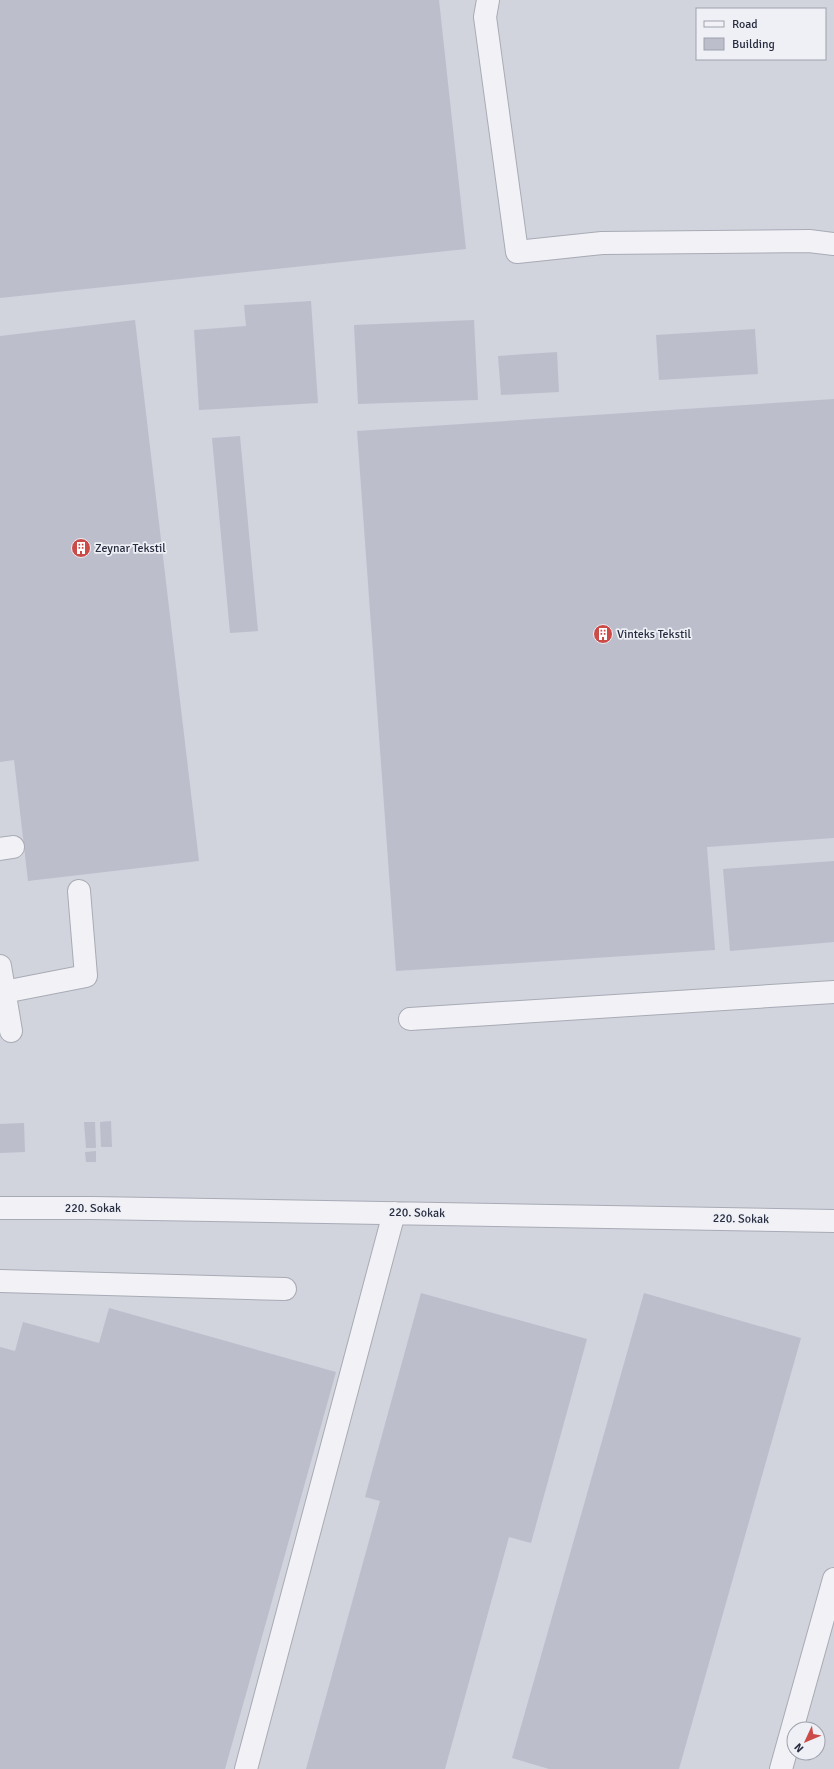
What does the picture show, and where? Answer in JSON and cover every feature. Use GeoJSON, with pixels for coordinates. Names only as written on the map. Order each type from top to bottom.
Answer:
{"type":"FeatureCollection","features":[{"type":"Feature","properties":{"kind":"street"},"geometry":{"type":"LineString","coordinates":[[488,0],[485,17],[517,252],[602,243],[809,241],[834,244]]}},
{"type":"Feature","properties":{"kind":"street"},"geometry":{"type":"LineString","coordinates":[[4,992],[86,976],[79,891]]}},
{"type":"Feature","properties":{"kind":"street"},"geometry":{"type":"LineString","coordinates":[[0,966],[12,1031]]}},
{"type":"Feature","properties":{"kind":"street"},"geometry":{"type":"LineString","coordinates":[[410,1020],[834,992]]}},
{"type":"Feature","properties":{"kind":"street","name":"220. Sokak"},"geometry":{"type":"LineString","coordinates":[[0,1208],[92,1208],[834,1221]]}},
{"type":"Feature","properties":{"kind":"street"},"geometry":{"type":"LineString","coordinates":[[246,1769],[394,1213]]}},
{"type":"Feature","properties":{"kind":"street"},"geometry":{"type":"LineString","coordinates":[[0,1282],[285,1288]]}},
{"type":"Feature","properties":{"kind":"street"},"geometry":{"type":"LineString","coordinates":[[781,1769],[834,1579]]}},
{"type":"Feature","properties":{"kind":"shaded area"},"geometry":{"type":"Polygon","coordinates":[[[0,0],[834,0],[834,1769],[0,1769],[0,0]]]}},
{"type":"Feature","properties":{"kind":"building"},"geometry":{"type":"Polygon","coordinates":[[[0,0],[439,0],[466,249],[0,298],[0,0]]]}},
{"type":"Feature","properties":{"kind":"building"},"geometry":{"type":"Polygon","coordinates":[[[311,301],[318,403],[199,410],[194,330],[246,326],[244,305],[311,301]]]}},
{"type":"Feature","properties":{"kind":"building","name":"Zeynar Tekstil"},"geometry":{"type":"Polygon","coordinates":[[[135,320],[199,861],[28,881],[14,760],[0,762],[0,336],[135,320]]]}},
{"type":"Feature","properties":{"kind":"building"},"geometry":{"type":"Polygon","coordinates":[[[474,320],[478,400],[358,404],[354,325],[474,320]]]}},
{"type":"Feature","properties":{"kind":"building"},"geometry":{"type":"Polygon","coordinates":[[[755,329],[758,374],[659,380],[656,335],[755,329]]]}},
{"type":"Feature","properties":{"kind":"building"},"geometry":{"type":"Polygon","coordinates":[[[557,352],[559,392],[501,395],[498,356],[557,352]]]}},
{"type":"Feature","properties":{"kind":"building","name":"Vinteks Tekstil"},"geometry":{"type":"Polygon","coordinates":[[[834,399],[834,838],[707,847],[715,950],[396,971],[357,431],[834,399]]]}},
{"type":"Feature","properties":{"kind":"building"},"geometry":{"type":"Polygon","coordinates":[[[240,436],[258,631],[230,633],[212,438],[240,436]]]}},
{"type":"Feature","properties":{"kind":"building"},"geometry":{"type":"Polygon","coordinates":[[[834,861],[834,942],[730,951],[723,869],[834,861]]]}},
{"type":"Feature","properties":{"kind":"building"},"geometry":{"type":"Polygon","coordinates":[[[111,1121],[112,1147],[101,1147],[100,1122],[111,1121]]]}},
{"type":"Feature","properties":{"kind":"building"},"geometry":{"type":"Polygon","coordinates":[[[84,1122],[95,1122],[96,1148],[86,1148],[84,1122]]]}},
{"type":"Feature","properties":{"kind":"building"},"geometry":{"type":"Polygon","coordinates":[[[24,1123],[25,1152],[0,1153],[0,1124],[24,1123]]]}},
{"type":"Feature","properties":{"kind":"building"},"geometry":{"type":"Polygon","coordinates":[[[96,1151],[96,1162],[86,1162],[85,1152],[96,1151]]]}},
{"type":"Feature","properties":{"kind":"building"},"geometry":{"type":"Polygon","coordinates":[[[421,1293],[587,1339],[531,1543],[509,1537],[445,1769],[306,1769],[380,1501],[365,1497],[421,1293]]]}},
{"type":"Feature","properties":{"kind":"building"},"geometry":{"type":"Polygon","coordinates":[[[644,1293],[801,1338],[679,1769],[549,1769],[512,1758],[644,1293]]]}},
{"type":"Feature","properties":{"kind":"building"},"geometry":{"type":"Polygon","coordinates":[[[109,1308],[336,1372],[225,1769],[0,1769],[0,1347],[15,1351],[23,1322],[99,1343],[109,1308]]]}},
{"type":"Feature","properties":{"kind":"place","name":"Zeynar Tekstil"},"geometry":{"type":"Point","coordinates":[81,548]}},
{"type":"Feature","properties":{"kind":"place","name":"Vinteks Tekstil"},"geometry":{"type":"Point","coordinates":[603,634]}}]}
